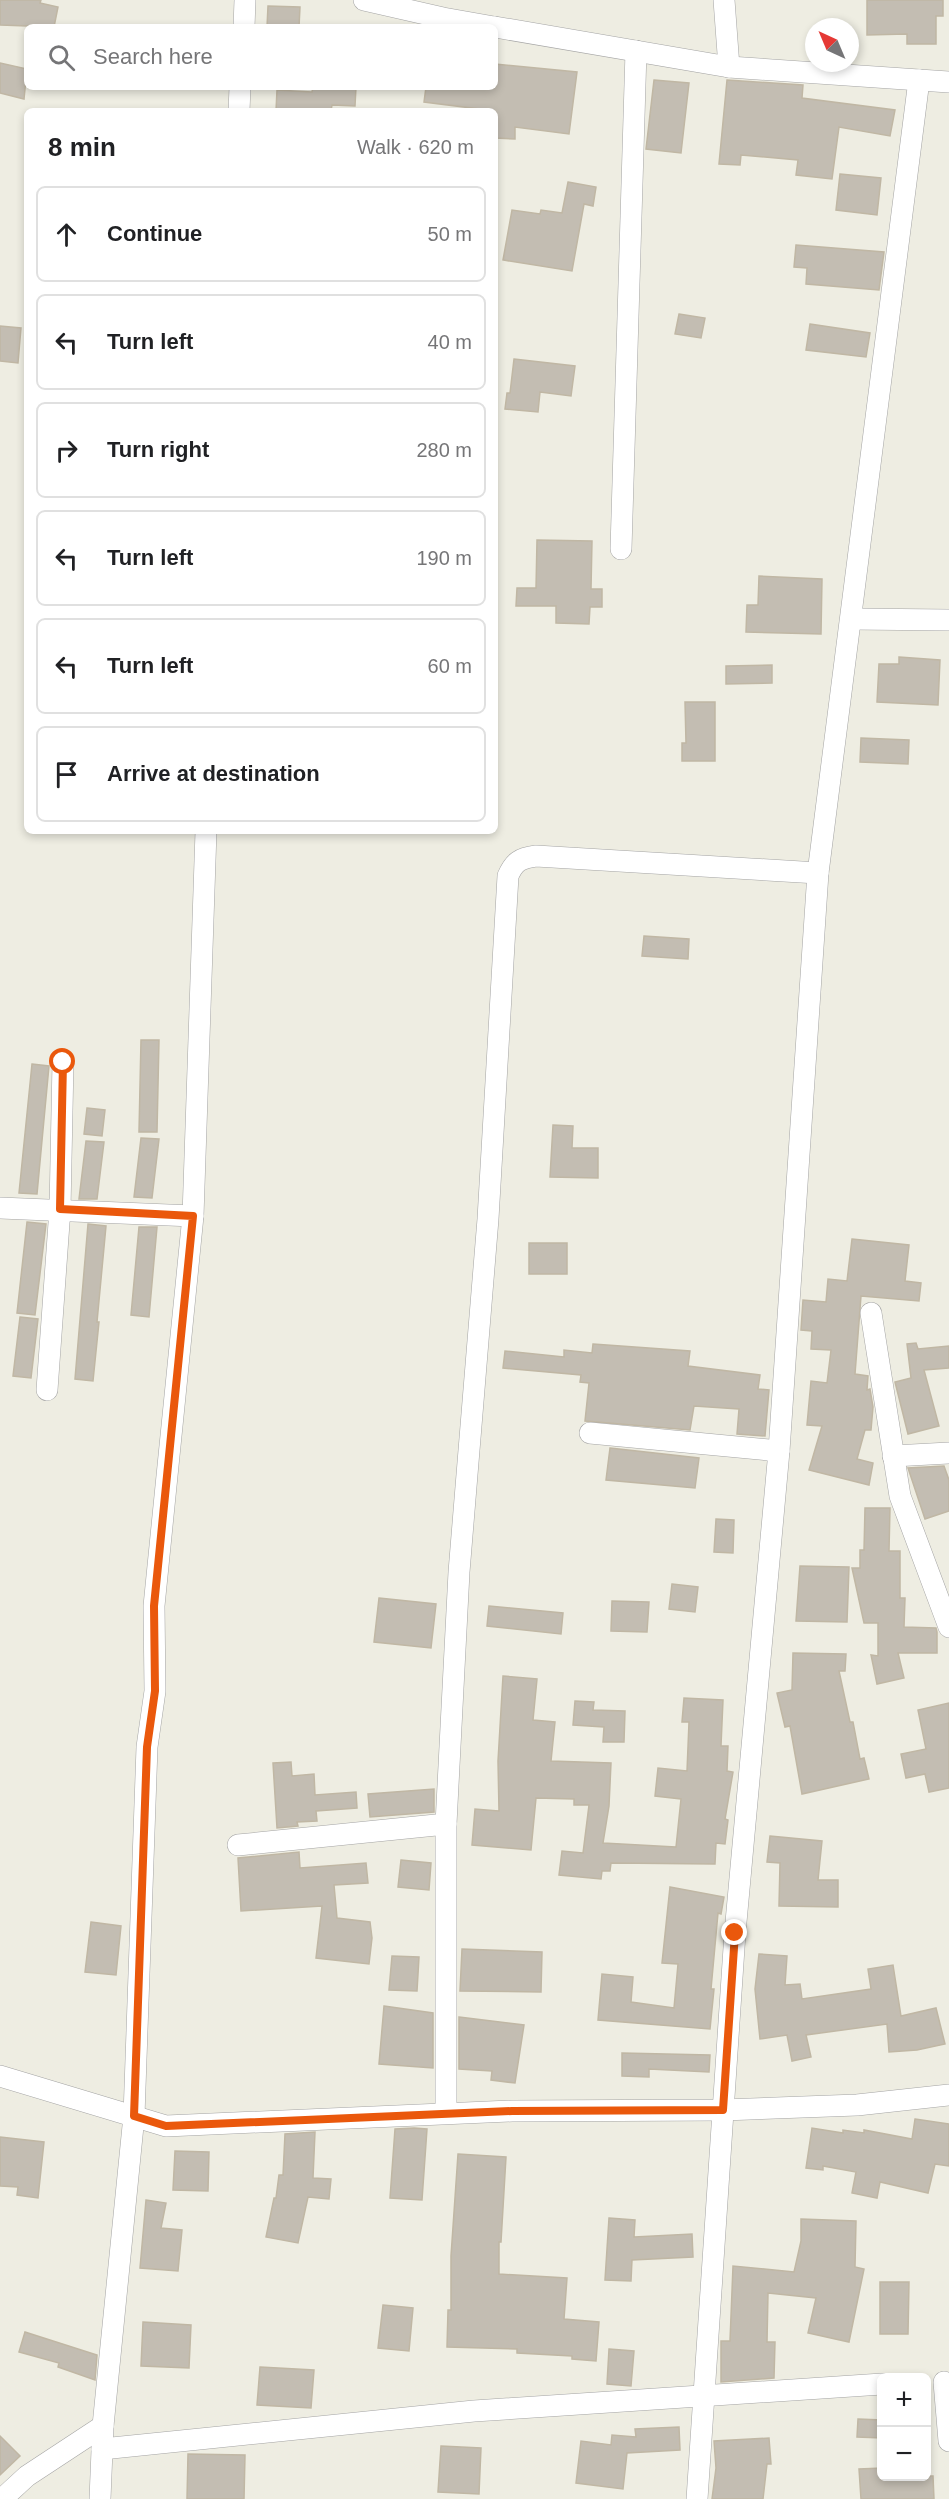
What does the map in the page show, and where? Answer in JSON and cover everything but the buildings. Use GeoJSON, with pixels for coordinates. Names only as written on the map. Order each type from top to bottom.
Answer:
{"type":"FeatureCollection","features":[{"type":"Feature","properties":{"kind":"street"},"geometry":{"type":"LineString","coordinates":[[244,24],[245,0]]}},
{"type":"Feature","properties":{"kind":"street"},"geometry":{"type":"LineString","coordinates":[[364,0],[480,24]]}},
{"type":"Feature","properties":{"kind":"street"},"geometry":{"type":"LineString","coordinates":[[724,0],[729,67]]}},
{"type":"Feature","properties":{"kind":"street"},"geometry":{"type":"LineString","coordinates":[[498,28],[729,67],[949,82]]}},
{"type":"Feature","properties":{"kind":"street"},"geometry":{"type":"LineString","coordinates":[[621,549],[636,51]]}},
{"type":"Feature","properties":{"kind":"street"},"geometry":{"type":"LineString","coordinates":[[697,2499],[735,1933],[778,1451],[818,873],[919,80]]}},
{"type":"Feature","properties":{"kind":"street"},"geometry":{"type":"LineString","coordinates":[[238,108],[240,90]]}},
{"type":"Feature","properties":{"kind":"street"},"geometry":{"type":"LineString","coordinates":[[851,619],[949,620]]}},
{"type":"Feature","properties":{"kind":"street"},"geometry":{"type":"LineString","coordinates":[[100,2499],[103,2426],[134,2116],[147,1747],[155,1691],[154,1606],[193,1216],[206,834]]}},
{"type":"Feature","properties":{"kind":"street"},"geometry":{"type":"LineString","coordinates":[[446,2113],[446,1824],[459,1572],[488,1219],[508,876],[514,864],[523,858],[536,856],[818,873]]}},
{"type":"Feature","properties":{"kind":"street"},"geometry":{"type":"LineString","coordinates":[[47,1390],[60,1209],[63,1062]]}},
{"type":"Feature","properties":{"kind":"street"},"geometry":{"type":"LineString","coordinates":[[0,1208],[193,1216]]}},
{"type":"Feature","properties":{"kind":"street"},"geometry":{"type":"LineString","coordinates":[[871,1313],[900,1496],[949,1627]]}},
{"type":"Feature","properties":{"kind":"street"},"geometry":{"type":"LineString","coordinates":[[590,1433],[778,1451]]}},
{"type":"Feature","properties":{"kind":"street"},"geometry":{"type":"LineString","coordinates":[[893,1456],[949,1453]]}},
{"type":"Feature","properties":{"kind":"street"},"geometry":{"type":"LineString","coordinates":[[238,1845],[446,1824]]}},
{"type":"Feature","properties":{"kind":"street"},"geometry":{"type":"LineString","coordinates":[[0,2076],[166,2126],[446,2113],[723,2110],[857,2105],[949,2095]]}},
{"type":"Feature","properties":{"kind":"street"},"geometry":{"type":"LineString","coordinates":[[940,2382],[949,2441]]}},
{"type":"Feature","properties":{"kind":"street"},"geometry":{"type":"LineString","coordinates":[[102,2449],[474,2411],[877,2384]]}},
{"type":"Feature","properties":{"kind":"street"},"geometry":{"type":"LineString","coordinates":[[2,2499],[27,2476],[103,2426]]}},
{"type":"Feature","properties":{"kind":"route"},"geometry":{"type":"LineString","coordinates":[[63,1062],[60,1209],[193,1216],[154,1606],[155,1691],[147,1747],[134,2116],[166,2126],[512,2111],[723,2110],[735,1933]]}}]}
